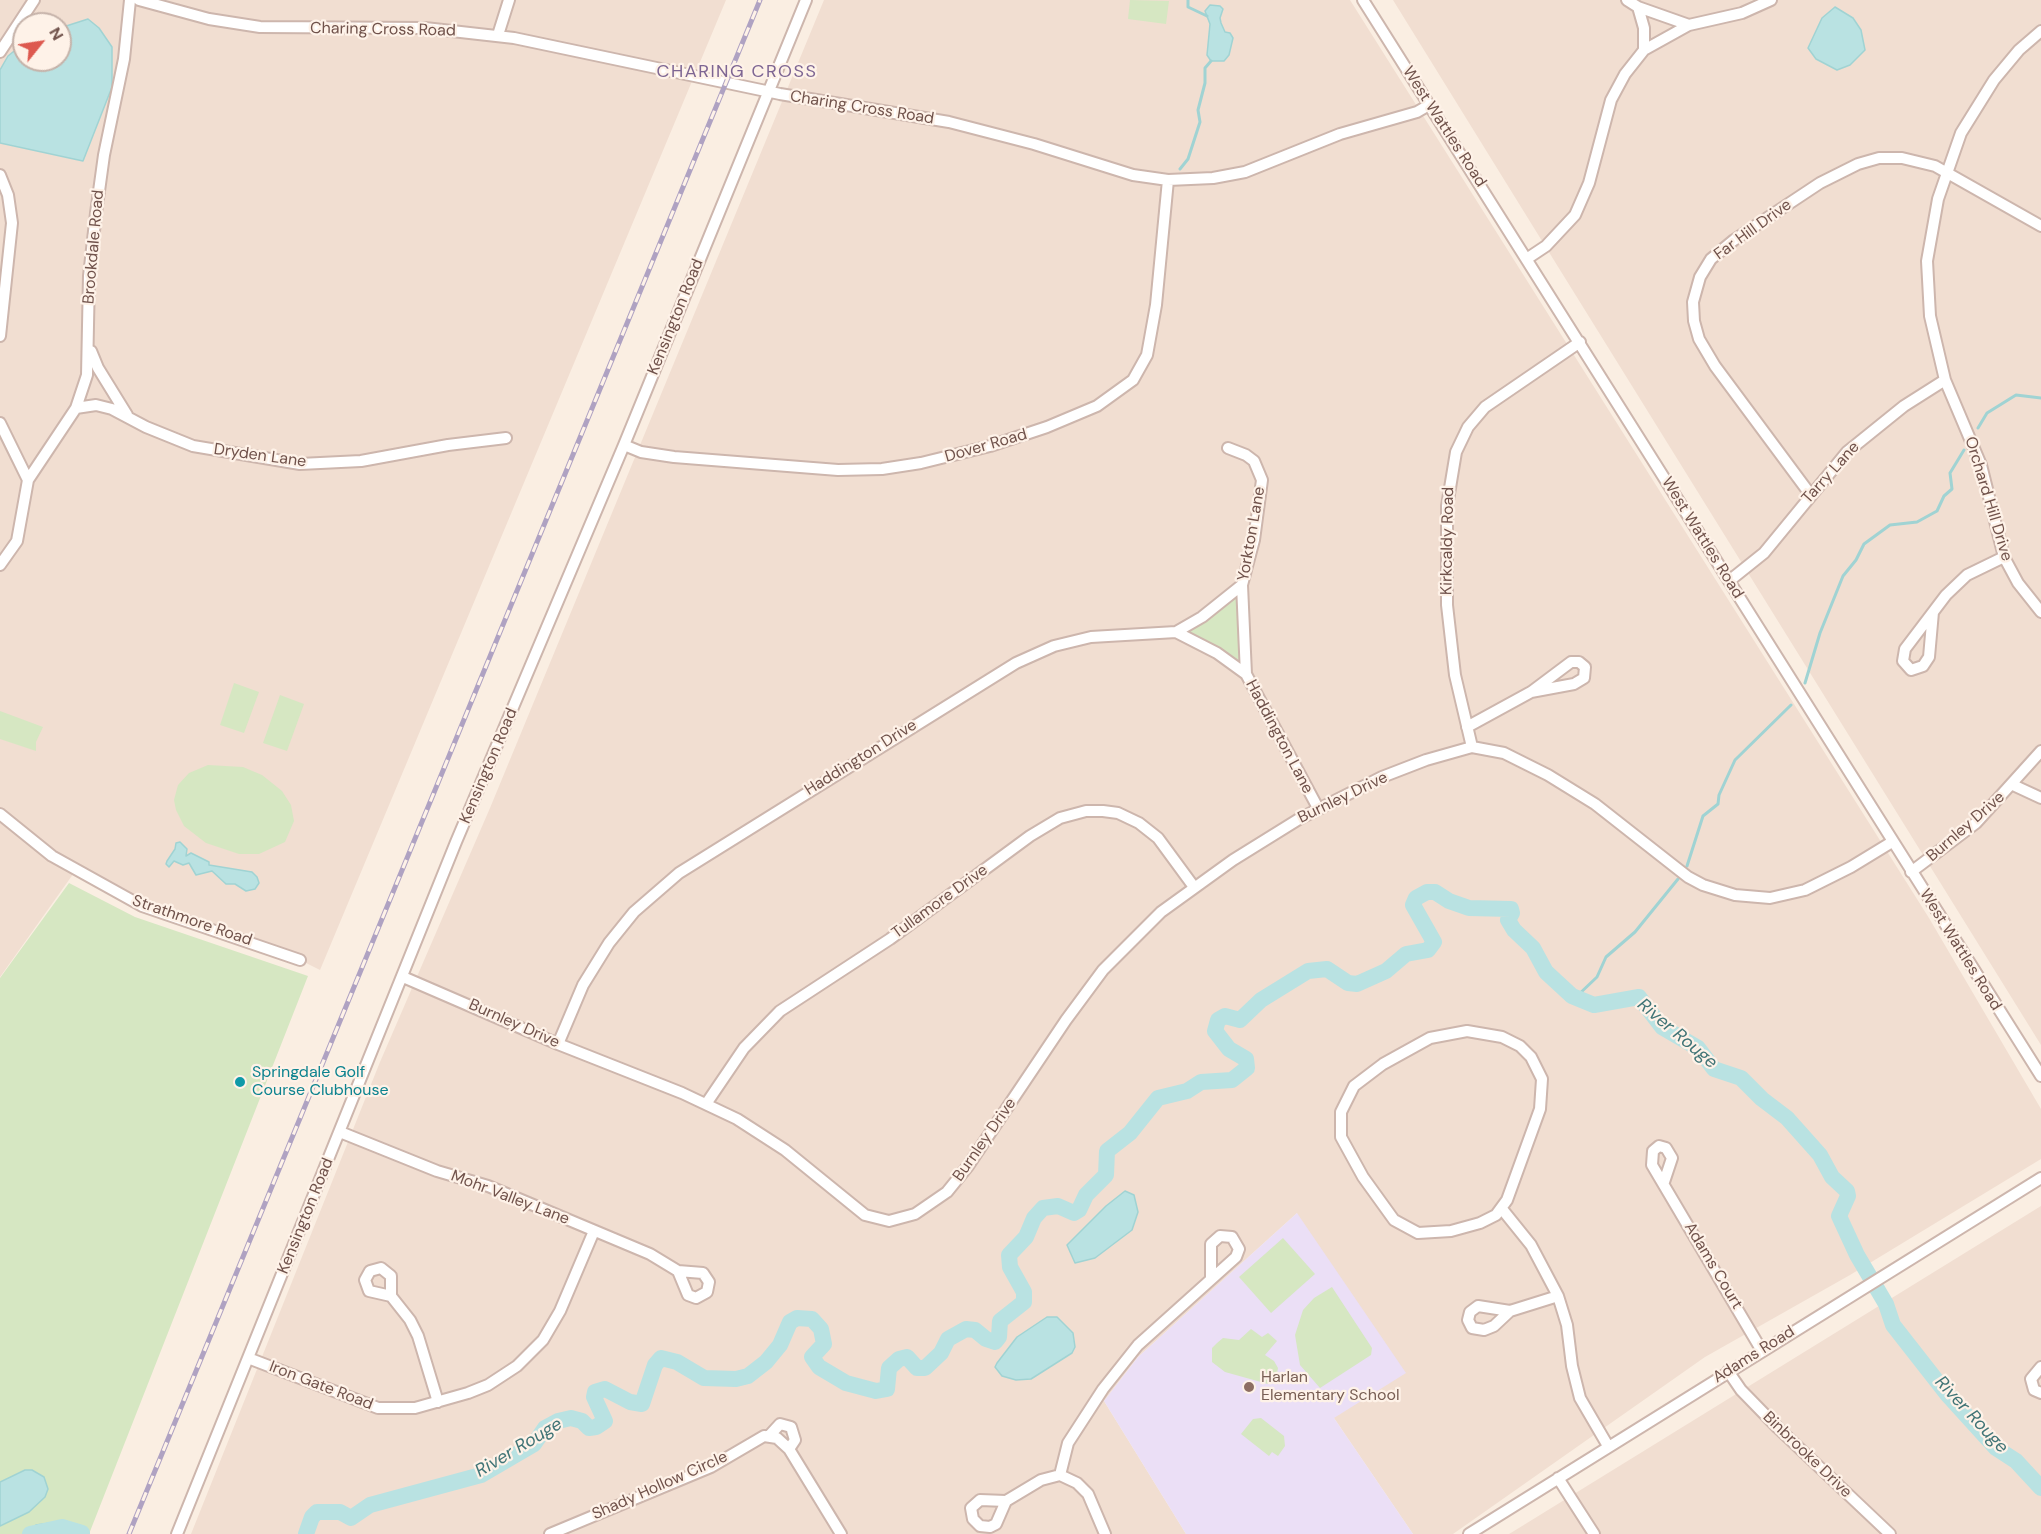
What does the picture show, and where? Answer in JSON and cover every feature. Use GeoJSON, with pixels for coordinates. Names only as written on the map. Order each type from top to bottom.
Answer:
{"type":"FeatureCollection","features":[{"type":"Feature","properties":{"kind":"street"},"geometry":{"type":"LineString","coordinates":[[0,52],[34,0]]}},
{"type":"Feature","properties":{"kind":"street","name":"Brookdale Road"},"geometry":{"type":"LineString","coordinates":[[0,565],[17,541],[28,480],[76,408],[87,375],[90,346],[89,276],[96,213],[104,155],[124,59],[130,0]]}},
{"type":"Feature","properties":{"kind":"street","name":"Charing Cross Road"},"geometry":{"type":"LineString","coordinates":[[139,0],[209,19],[260,27],[425,28],[498,35],[771,92],[959,124],[1017,138],[1133,175],[1168,180],[1213,178],[1245,172],[1340,134],[1417,112],[1429,105]]}},
{"type":"Feature","properties":{"kind":"street"},"geometry":{"type":"LineString","coordinates":[[498,35],[509,0]]}},
{"type":"Feature","properties":{"kind":"street","name":"Kensington Road"},"geometry":{"type":"LineString","coordinates":[[177,1534],[456,842],[624,446],[771,92],[806,0]]}},
{"type":"Feature","properties":{"kind":"street","name":"West Wattles Road"},"geometry":{"type":"LineString","coordinates":[[1363,0],[1528,258],[1892,842],[2041,1076]]}},
{"type":"Feature","properties":{"kind":"street"},"geometry":{"type":"LineString","coordinates":[[1627,0],[1638,7],[1689,25]]}},
{"type":"Feature","properties":{"kind":"street"},"geometry":{"type":"LineString","coordinates":[[1528,258],[1546,246],[1568,225],[1582,203],[1611,100],[1625,74],[1644,50],[1689,25],[1742,13],[1771,0]]}},
{"type":"Feature","properties":{"kind":"street"},"geometry":{"type":"LineString","coordinates":[[1638,7],[1644,28],[1644,50]]}},
{"type":"Feature","properties":{"kind":"street","name":"Orchard Hill Drive"},"geometry":{"type":"LineString","coordinates":[[2039,35],[2019,50],[1982,97],[1960,133],[1934,216],[1927,261],[1930,316],[1945,380],[1981,465],[2004,557],[2018,583],[2041,612]]}},
{"type":"Feature","properties":{"kind":"street","name":"Far Hill Drive"},"geometry":{"type":"LineString","coordinates":[[1810,494],[1704,350],[1693,312],[1700,277],[1711,259],[1734,240],[1820,183],[1858,164],[1892,157],[1926,163],[1947,171],[2041,226]]}},
{"type":"Feature","properties":{"kind":"street"},"geometry":{"type":"LineString","coordinates":[[0,175],[8,195],[12,224],[0,336]]}},
{"type":"Feature","properties":{"kind":"street","name":"Dover Road"},"geometry":{"type":"LineString","coordinates":[[624,446],[641,452],[674,457],[838,470],[887,468],[921,464],[980,449],[1041,429],[1098,406],[1133,380],[1147,355],[1156,305],[1168,180]]}},
{"type":"Feature","properties":{"kind":"street","name":"Kirkcaldy Road"},"geometry":{"type":"LineString","coordinates":[[1467,727],[1454,663],[1446,573],[1448,492],[1456,452],[1468,427],[1485,407],[1580,342]]}},
{"type":"Feature","properties":{"kind":"street"},"geometry":{"type":"LineString","coordinates":[[90,346],[98,369],[127,416]]}},
{"type":"Feature","properties":{"kind":"street","name":"Tarry Lane"},"geometry":{"type":"LineString","coordinates":[[1729,581],[1764,553],[1810,494],[1862,438],[1904,406],[1945,380]]}},
{"type":"Feature","properties":{"kind":"street","name":"Dryden Lane"},"geometry":{"type":"LineString","coordinates":[[76,408],[96,405],[127,416],[146,427],[193,446],[300,464],[361,461],[448,445],[506,438]]}},
{"type":"Feature","properties":{"kind":"street"},"geometry":{"type":"LineString","coordinates":[[0,423],[28,480]]}},
{"type":"Feature","properties":{"kind":"street","name":"Yorkton Lane"},"geometry":{"type":"LineString","coordinates":[[1228,448],[1246,454],[1254,461],[1262,480],[1254,540],[1242,585],[1246,674]]}},
{"type":"Feature","properties":{"kind":"street"},"geometry":{"type":"LineString","coordinates":[[1934,612],[1929,657],[1923,666],[1911,670],[1902,661],[1905,649],[1934,612],[1967,575],[2004,557]]}},
{"type":"Feature","properties":{"kind":"street","name":"Haddington Drive"},"geometry":{"type":"LineString","coordinates":[[558,1044],[583,985],[609,943],[634,912],[679,873],[966,693],[1037,652],[1104,635],[1176,632],[1202,617],[1242,585]]}},
{"type":"Feature","properties":{"kind":"street","name":"Haddington Lane"},"geometry":{"type":"LineString","coordinates":[[1176,632],[1217,653],[1246,674],[1318,808]]}},
{"type":"Feature","properties":{"kind":"street"},"geometry":{"type":"LineString","coordinates":[[1472,747],[1467,727],[1531,692],[1571,662],[1579,662],[1585,667],[1584,678],[1574,684],[1531,692]]}},
{"type":"Feature","properties":{"kind":"street","name":"Burnley Drive"},"geometry":{"type":"LineString","coordinates":[[403,977],[737,1119],[785,1150],[864,1215],[889,1221],[915,1214],[947,1192],[968,1166],[1066,1020],[1103,970],[1161,912],[1194,887],[1318,808],[1426,760],[1472,747],[1504,753],[1548,775],[1595,804],[1688,877],[1703,885],[1736,896],[1770,898],[1805,890],[1851,867],[1892,842]]}},
{"type":"Feature","properties":{"kind":"street","name":"Burnley Drive"},"geometry":{"type":"LineString","coordinates":[[1911,872],[1976,823],[2013,785],[2041,751]]}},
{"type":"Feature","properties":{"kind":"street"},"geometry":{"type":"LineString","coordinates":[[2013,785],[2041,798]]}},
{"type":"Feature","properties":{"kind":"street","name":"Tullamore Drive"},"geometry":{"type":"LineString","coordinates":[[706,1104],[744,1048],[774,1016],[890,939],[1030,836],[1060,818],[1086,811],[1103,811],[1139,823],[1158,838],[1194,887]]}},
{"type":"Feature","properties":{"kind":"street","name":"Strathmore Road"},"geometry":{"type":"LineString","coordinates":[[0,814],[52,856],[142,906],[300,960]]}},
{"type":"Feature","properties":{"kind":"street"},"geometry":{"type":"LineString","coordinates":[[1479,1032],[1502,1037],[1520,1046],[1532,1057],[1539,1070],[1542,1099],[1537,1119],[1502,1209],[1491,1219],[1437,1233],[1418,1233],[1394,1220],[1362,1177],[1341,1137],[1341,1112],[1354,1086],[1401,1053],[1442,1035],[1479,1032]]}},
{"type":"Feature","properties":{"kind":"street","name":"Mohr Valley Lane"},"geometry":{"type":"LineString","coordinates":[[340,1132],[437,1172],[476,1182],[650,1254],[678,1271]]}},
{"type":"Feature","properties":{"kind":"street","name":"Adams Road"},"geometry":{"type":"LineString","coordinates":[[1469,1534],[2041,1178]]}},
{"type":"Feature","properties":{"kind":"street","name":"Adams Court"},"geometry":{"type":"LineString","coordinates":[[1664,1182],[1762,1351]]}},
{"type":"Feature","properties":{"kind":"street"},"geometry":{"type":"LineString","coordinates":[[1502,1209],[1532,1245],[1558,1296],[1567,1324],[1577,1387],[1586,1409],[1608,1446]]}},
{"type":"Feature","properties":{"kind":"street","name":"Iron Gate Road"},"geometry":{"type":"LineString","coordinates":[[248,1358],[369,1406],[399,1409],[438,1402],[488,1385],[530,1355],[556,1320],[594,1231]]}},
{"type":"Feature","properties":{"kind":"street"},"geometry":{"type":"LineString","coordinates":[[1060,1475],[1068,1443],[1089,1407],[1124,1360],[1211,1279]]}},
{"type":"Feature","properties":{"kind":"street"},"geometry":{"type":"LineString","coordinates":[[391,1296],[410,1320],[418,1336],[438,1402]]}},
{"type":"Feature","properties":{"kind":"street"},"geometry":{"type":"LineString","coordinates":[[1510,1311],[1558,1296]]}},
{"type":"Feature","properties":{"kind":"street"},"geometry":{"type":"LineString","coordinates":[[2041,1367],[2032,1375],[2031,1383],[2034,1390],[2041,1393]]}},
{"type":"Feature","properties":{"kind":"street","name":"Binbrooke Drive"},"geometry":{"type":"LineString","coordinates":[[1728,1371],[1741,1390],[1771,1421],[1890,1534]]}},
{"type":"Feature","properties":{"kind":"street","name":"Shady Hollow Circle"},"geometry":{"type":"LineString","coordinates":[[550,1534],[692,1475],[754,1440],[770,1436],[780,1424],[791,1427],[795,1440],[789,1449]]}},
{"type":"Feature","properties":{"kind":"street"},"geometry":{"type":"LineString","coordinates":[[770,1436],[789,1449],[841,1534]]}},
{"type":"Feature","properties":{"kind":"street"},"geometry":{"type":"LineString","coordinates":[[1006,1501],[1041,1480],[1060,1475],[1077,1483],[1088,1494],[1105,1534]]}},
{"type":"Feature","properties":{"kind":"street"},"geometry":{"type":"LineString","coordinates":[[1558,1478],[1594,1534]]}},
{"type":"Feature","properties":{"kind":"shaded area"},"geometry":{"type":"Polygon","coordinates":[[[0,0],[726,0],[320,970],[300,960],[205,929],[76,870],[0,977],[0,0]]]}},
{"type":"Feature","properties":{"kind":"shaded area"},"geometry":{"type":"Polygon","coordinates":[[[824,0],[1350,0],[1929,918],[2041,1109],[2041,1159],[1850,1275],[1705,1357],[1453,1534],[1413,1534],[1334,1418],[1297,1213],[1138,1357],[1104,1401],[1186,1534],[191,1534],[380,1062],[490,808],[824,0]]]}},
{"type":"Feature","properties":{"kind":"shaded area"},"geometry":{"type":"Polygon","coordinates":[[[1393,0],[2041,0],[2041,1045],[1547,249],[1393,0]]]}},
{"type":"Feature","properties":{"kind":"shaded area"},"geometry":{"type":"Polygon","coordinates":[[[2041,1206],[2041,1534],[1509,1534],[1514,1531],[2041,1206]]]}},
{"type":"Feature","properties":{"kind":"shaded area","name":"Harlan Elementary School"},"geometry":{"type":"Polygon","coordinates":[[[1297,1213],[1406,1373],[1334,1418],[1413,1534],[1186,1534],[1104,1401],[1138,1357],[1297,1213]]]}},
{"type":"Feature","properties":{"kind":"green space"},"geometry":{"type":"Polygon","coordinates":[[[1130,0],[1169,1],[1166,24],[1128,19],[1130,0]]]}},
{"type":"Feature","properties":{"kind":"green space"},"geometry":{"type":"Polygon","coordinates":[[[1234,597],[1238,597],[1240,662],[1187,634],[1187,631],[1218,611],[1234,597]]]}},
{"type":"Feature","properties":{"kind":"green space"},"geometry":{"type":"Polygon","coordinates":[[[234,683],[259,692],[244,733],[220,725],[234,683]]]}},
{"type":"Feature","properties":{"kind":"green space"},"geometry":{"type":"Polygon","coordinates":[[[280,695],[304,704],[287,751],[263,743],[280,695]]]}},
{"type":"Feature","properties":{"kind":"green space"},"geometry":{"type":"Polygon","coordinates":[[[0,711],[43,727],[36,742],[36,751],[0,739],[0,711]]]}},
{"type":"Feature","properties":{"kind":"green space"},"geometry":{"type":"Polygon","coordinates":[[[208,765],[243,767],[262,775],[282,791],[291,805],[294,821],[285,842],[259,854],[239,854],[206,843],[184,826],[174,800],[178,785],[189,773],[208,765]]]}},
{"type":"Feature","properties":{"kind":"green space"},"geometry":{"type":"Polygon","coordinates":[[[69,883],[135,917],[308,976],[89,1534],[0,1534],[0,978],[69,883]]]}},
{"type":"Feature","properties":{"kind":"green space"},"geometry":{"type":"Polygon","coordinates":[[[1283,1238],[1315,1274],[1271,1313],[1239,1277],[1283,1238]]]}},
{"type":"Feature","properties":{"kind":"green space"},"geometry":{"type":"Polygon","coordinates":[[[1332,1287],[1372,1348],[1371,1355],[1320,1388],[1300,1365],[1295,1335],[1303,1310],[1314,1298],[1332,1287]]]}},
{"type":"Feature","properties":{"kind":"green space"},"geometry":{"type":"Polygon","coordinates":[[[1251,1329],[1262,1337],[1268,1333],[1277,1341],[1265,1355],[1274,1361],[1278,1368],[1276,1379],[1268,1384],[1225,1372],[1212,1362],[1212,1348],[1217,1343],[1223,1338],[1239,1340],[1251,1329]]]}},
{"type":"Feature","properties":{"kind":"green space"},"geometry":{"type":"Polygon","coordinates":[[[1261,1418],[1284,1436],[1285,1446],[1278,1456],[1272,1452],[1269,1456],[1241,1434],[1253,1419],[1261,1418]]]}},
{"type":"Feature","properties":{"kind":"water"},"geometry":{"type":"Polygon","coordinates":[[[1210,5],[1220,6],[1223,9],[1221,23],[1225,32],[1230,33],[1233,38],[1229,55],[1224,61],[1211,61],[1207,55],[1210,24],[1205,11],[1210,5]]]}},
{"type":"Feature","properties":{"kind":"water"},"geometry":{"type":"Polygon","coordinates":[[[1835,7],[1853,18],[1861,30],[1865,50],[1850,65],[1837,70],[1816,59],[1808,48],[1822,18],[1835,7]]]}},
{"type":"Feature","properties":{"kind":"water"},"geometry":{"type":"Polygon","coordinates":[[[88,19],[99,28],[112,47],[112,87],[83,161],[0,143],[0,70],[8,56],[12,53],[12,72],[72,72],[72,24],[88,19]]]}},
{"type":"Feature","properties":{"kind":"water"},"geometry":{"type":"Polygon","coordinates":[[[180,842],[187,849],[186,856],[191,853],[209,862],[209,865],[252,872],[259,883],[255,889],[246,891],[235,884],[226,884],[212,871],[196,875],[189,863],[183,865],[174,861],[169,867],[166,864],[167,861],[176,843],[180,842]]]}},
{"type":"Feature","properties":{"kind":"water"},"geometry":{"type":"Polygon","coordinates":[[[1125,1191],[1134,1195],[1138,1212],[1132,1230],[1095,1258],[1075,1263],[1067,1245],[1106,1206],[1125,1191]]]}},
{"type":"Feature","properties":{"kind":"water"},"geometry":{"type":"Polygon","coordinates":[[[1047,1317],[1057,1317],[1073,1333],[1075,1347],[1072,1353],[1031,1379],[1016,1380],[1002,1376],[995,1367],[997,1363],[1017,1337],[1047,1317]]]}},
{"type":"Feature","properties":{"kind":"water"},"geometry":{"type":"Polygon","coordinates":[[[25,1470],[32,1470],[44,1477],[48,1489],[45,1497],[29,1512],[0,1526],[0,1482],[25,1470]]]}},
{"type":"Feature","properties":{"kind":"water"},"geometry":{"type":"Polygon","coordinates":[[[58,1522],[78,1528],[76,1534],[25,1534],[36,1525],[58,1522]]]}},
{"type":"Feature","properties":{"kind":"waterway"},"geometry":{"type":"LineString","coordinates":[[1188,0],[1188,7],[1207,16]]}},
{"type":"Feature","properties":{"kind":"waterway"},"geometry":{"type":"LineString","coordinates":[[1180,169],[1188,159],[1200,122],[1198,110],[1205,83],[1205,68],[1211,61]]}},
{"type":"Feature","properties":{"kind":"waterway"},"geometry":{"type":"LineString","coordinates":[[1978,428],[1987,413],[2016,395],[2041,398]]}},
{"type":"Feature","properties":{"kind":"waterway"},"geometry":{"type":"LineString","coordinates":[[1805,683],[1820,633],[1843,576],[1856,560],[1864,544],[1890,525],[1917,522],[1937,511],[1944,496],[1952,489],[1950,473],[1964,450]]}},
{"type":"Feature","properties":{"kind":"waterway"},"geometry":{"type":"LineString","coordinates":[[1687,866],[1703,816],[1718,804],[1719,795],[1735,760],[1791,705]]}},
{"type":"Feature","properties":{"kind":"waterway"},"geometry":{"type":"LineString","coordinates":[[1576,997],[1597,977],[1606,957],[1635,932],[1678,879]]}},
{"type":"Feature","properties":{"kind":"waterway","name":"River Rouge"},"geometry":{"type":"LineString","coordinates":[[306,1534],[312,1517],[317,1512],[340,1512],[351,1518],[370,1505],[481,1475],[534,1444],[545,1428],[558,1421],[571,1418],[582,1421],[589,1428],[596,1427],[605,1421],[594,1397],[595,1392],[605,1389],[630,1402],[642,1404],[655,1365],[661,1358],[677,1362],[704,1378],[736,1379],[748,1376],[766,1362],[780,1345],[790,1322],[797,1318],[812,1319],[821,1329],[824,1344],[812,1357],[819,1367],[846,1383],[876,1391],[887,1389],[889,1368],[899,1359],[907,1357],[917,1368],[925,1368],[941,1353],[948,1339],[966,1329],[975,1330],[986,1339],[995,1342],[999,1337],[1000,1321],[1024,1302],[1024,1292],[1010,1267],[1009,1255],[1026,1237],[1034,1218],[1043,1208],[1058,1206],[1074,1213],[1079,1210],[1086,1195],[1106,1175],[1107,1151],[1130,1133],[1158,1098],[1187,1091],[1201,1082],[1232,1080],[1247,1068],[1246,1059],[1229,1049],[1215,1031],[1218,1020],[1225,1016],[1240,1020],[1261,1000],[1308,971],[1327,969],[1348,983],[1357,984],[1386,971],[1406,954],[1428,950],[1434,942],[1413,905],[1416,898],[1427,892],[1435,892],[1449,901],[1469,908],[1511,909],[1512,913],[1508,920],[1514,930],[1533,948],[1546,972],[1572,996],[1594,1005],[1639,997],[1662,1027],[1698,1048],[1714,1069],[1741,1078],[1762,1099],[1787,1118],[1820,1155],[1832,1177],[1847,1191],[1848,1196],[1839,1216],[1857,1255],[1886,1304],[1893,1325],[1947,1394],[1996,1448],[2016,1461],[2041,1488]]}},
{"type":"Feature","properties":{"kind":"waterway","name":"River Rouge"},"geometry":{"type":"LineString","coordinates":[[30,1534],[62,1527],[82,1533]]}},
{"type":"Feature","properties":{"kind":"railway"},"geometry":{"type":"LineString","coordinates":[[129,1534],[760,0]]}},
{"type":"Feature","properties":{"kind":"place","name":"Springdale Golf Course Clubhouse"},"geometry":{"type":"Point","coordinates":[240,1082]}},
{"type":"Feature","properties":{"kind":"place","name":"Harlan Elementary School"},"geometry":{"type":"Point","coordinates":[1249,1387]}},
{"type":"Feature","properties":{"kind":"district","name":"CHARING CROSS"},"geometry":{"type":"Point","coordinates":[737,72]}}]}
